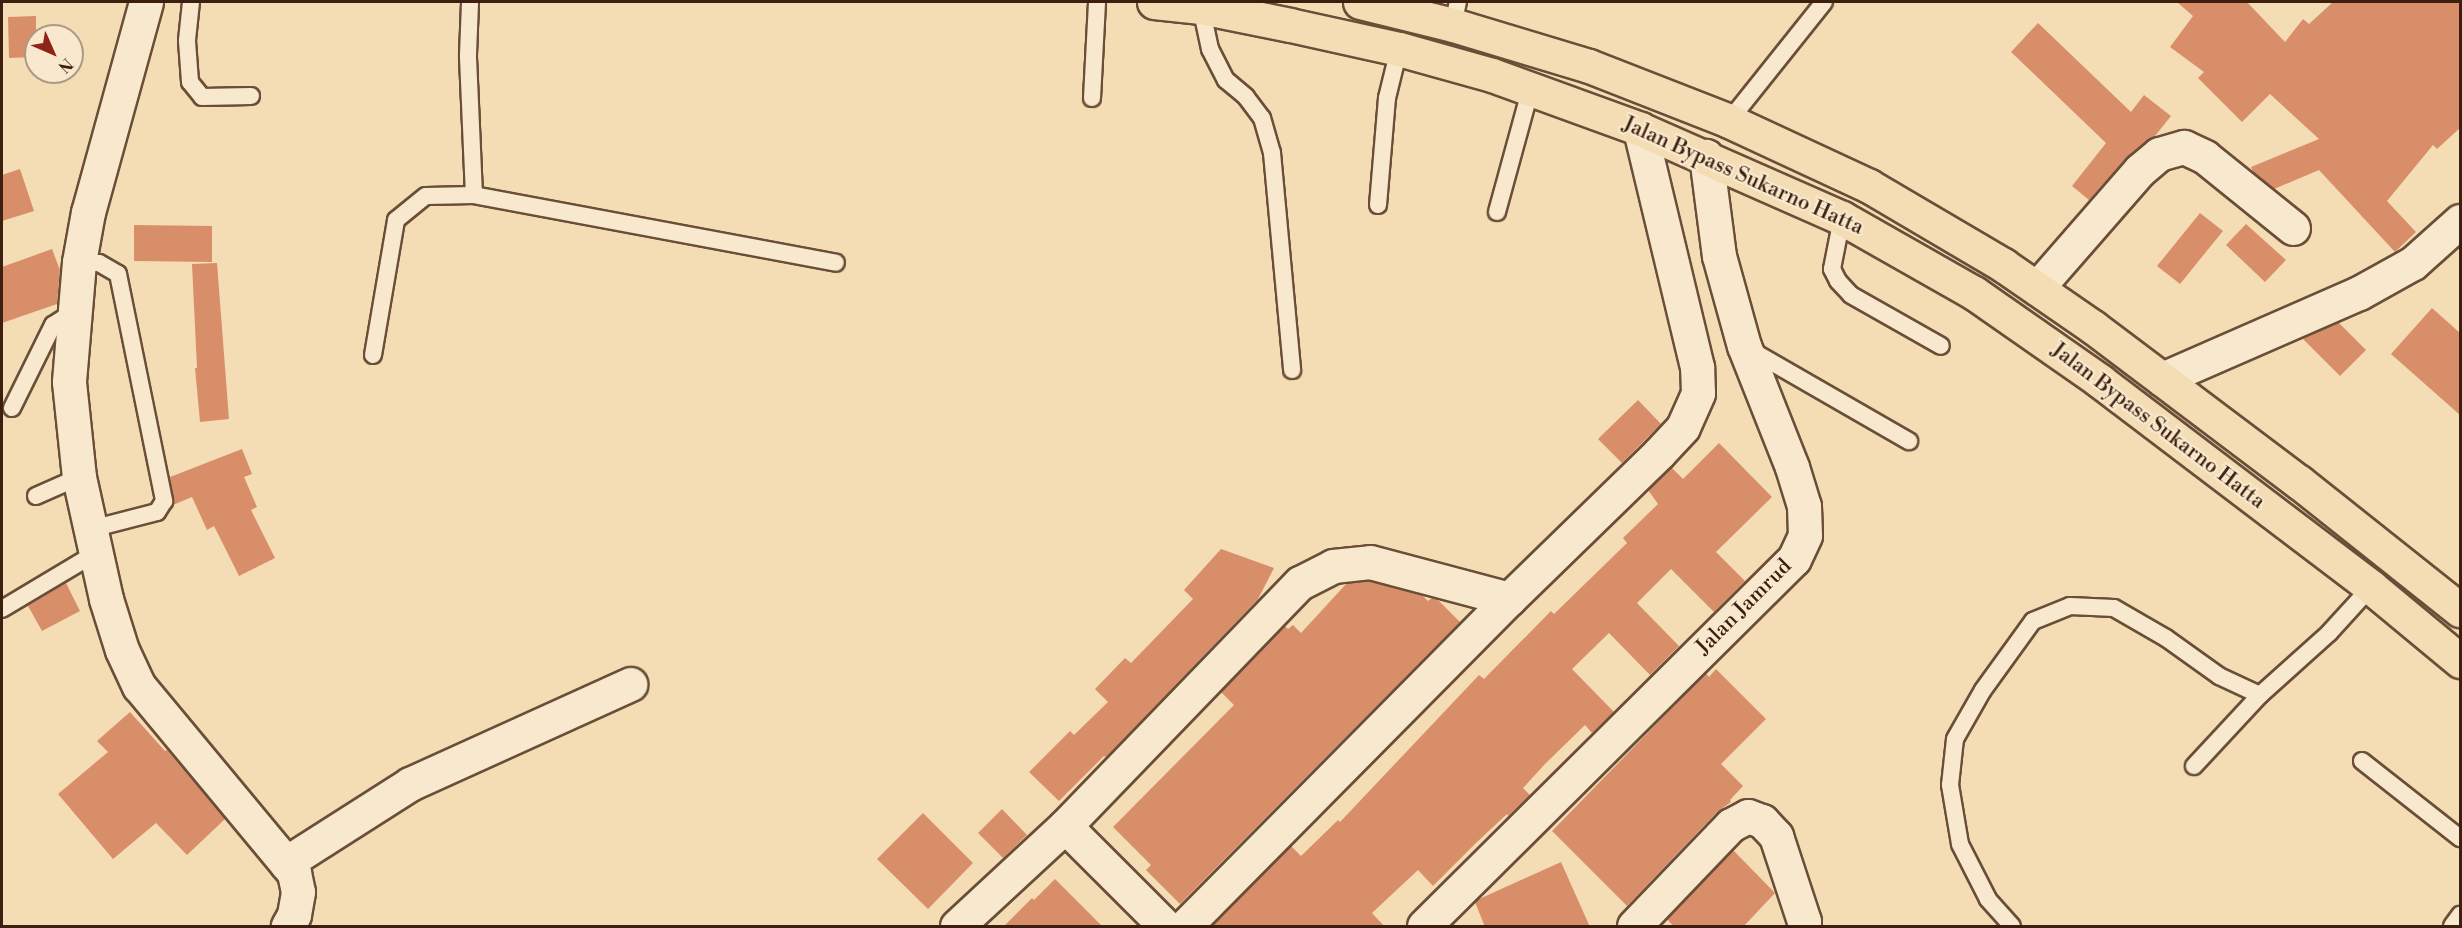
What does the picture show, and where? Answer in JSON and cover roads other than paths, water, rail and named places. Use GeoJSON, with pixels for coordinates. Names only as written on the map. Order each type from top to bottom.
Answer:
{"type":"FeatureCollection","features":[{"type":"Feature","properties":{"kind":"highway","name":"Jalan Bypass Sukarno Hatta"},"geometry":{"type":"LineString","coordinates":[[1154,2],[1201,7],[1400,49],[1531,88],[1706,156],[1842,218],[1948,277],[2047,344],[2371,587],[2460,661]]}},
{"type":"Feature","properties":{"kind":"highway","name":"Jalan Bypass Sukarno Hatta"},"geometry":{"type":"LineString","coordinates":[[1360,2],[1456,13],[1729,121],[1869,186],[1962,239],[2037,288],[2308,489],[2460,610]]}},
{"type":"Feature","properties":{"kind":"street"},"geometry":{"type":"LineString","coordinates":[[146,2],[88,212],[79,262],[73,312],[69,382],[79,477],[106,599],[122,650],[139,686],[294,873],[298,892],[294,915],[288,927]]}},
{"type":"Feature","properties":{"kind":"street"},"geometry":{"type":"LineString","coordinates":[[1065,826],[1163,924],[1509,599],[1683,427],[1698,393],[1697,367],[1640,129]]}},
{"type":"Feature","properties":{"kind":"street"},"geometry":{"type":"LineString","coordinates":[[2037,288],[2140,170],[2159,154],[2184,147],[2205,157],[2293,228]]}},
{"type":"Feature","properties":{"kind":"street","name":"Jalan Jamrud"},"geometry":{"type":"LineString","coordinates":[[1424,927],[1794,559],[1805,535],[1804,506],[1792,467],[1744,346],[1719,256],[1706,156]]}},
{"type":"Feature","properties":{"kind":"street"},"geometry":{"type":"LineString","coordinates":[[2162,379],[2359,293],[2413,262],[2460,221]]}},
{"type":"Feature","properties":{"kind":"street"},"geometry":{"type":"LineString","coordinates":[[957,927],[1065,826],[1300,583],[1334,566],[1370,562],[1509,599]]}},
{"type":"Feature","properties":{"kind":"street"},"geometry":{"type":"LineString","coordinates":[[286,863],[410,784],[630,684]]}},
{"type":"Feature","properties":{"kind":"street"},"geometry":{"type":"LineString","coordinates":[[1634,927],[1731,825],[1748,816],[1762,821],[1776,836],[1804,927]]}},
{"type":"Feature","properties":{"kind":"lane"},"geometry":{"type":"LineString","coordinates":[[191,2],[187,41],[190,82],[202,97],[251,96]]}},
{"type":"Feature","properties":{"kind":"lane"},"geometry":{"type":"LineString","coordinates":[[470,2],[468,55],[474,195]]}},
{"type":"Feature","properties":{"kind":"lane"},"geometry":{"type":"LineString","coordinates":[[1092,98],[1097,2]]}},
{"type":"Feature","properties":{"kind":"lane"},"geometry":{"type":"LineString","coordinates":[[1729,121],[1824,2]]}},
{"type":"Feature","properties":{"kind":"lane"},"geometry":{"type":"LineString","coordinates":[[1201,7],[1210,49],[1226,80],[1263,118],[1272,153],[1292,370]]}},
{"type":"Feature","properties":{"kind":"lane"},"geometry":{"type":"LineString","coordinates":[[1378,205],[1387,98],[1400,49]]}},
{"type":"Feature","properties":{"kind":"lane"},"geometry":{"type":"LineString","coordinates":[[1497,212],[1531,88]]}},
{"type":"Feature","properties":{"kind":"lane"},"geometry":{"type":"LineString","coordinates":[[373,355],[396,220],[426,196],[474,195],[836,263]]}},
{"type":"Feature","properties":{"kind":"lane"},"geometry":{"type":"LineString","coordinates":[[1842,218],[1832,269],[1838,281],[1851,295],[1941,346]]}},
{"type":"Feature","properties":{"kind":"lane"},"geometry":{"type":"LineString","coordinates":[[2,609],[93,541],[157,512],[164,501],[118,274],[99,263],[79,262]]}},
{"type":"Feature","properties":{"kind":"lane"},"geometry":{"type":"LineString","coordinates":[[12,408],[53,325],[73,312]]}},
{"type":"Feature","properties":{"kind":"lane"},"geometry":{"type":"LineString","coordinates":[[1744,346],[1909,441]]}},
{"type":"Feature","properties":{"kind":"lane"},"geometry":{"type":"LineString","coordinates":[[36,495],[79,477]]}},
{"type":"Feature","properties":{"kind":"lane"},"geometry":{"type":"LineString","coordinates":[[2194,766],[2260,695],[2329,633],[2371,587]]}},
{"type":"Feature","properties":{"kind":"lane"},"geometry":{"type":"LineString","coordinates":[[2012,927],[1988,899],[1960,844],[1950,785],[1955,739],[1983,690],[2033,621],[2070,606],[2114,608],[2166,638],[2219,676],[2260,695]]}},
{"type":"Feature","properties":{"kind":"lane"},"geometry":{"type":"LineString","coordinates":[[2362,761],[2460,837]]}},
{"type":"Feature","properties":{"kind":"lane"},"geometry":{"type":"LineString","coordinates":[[2452,927],[2460,915]]}}]}
